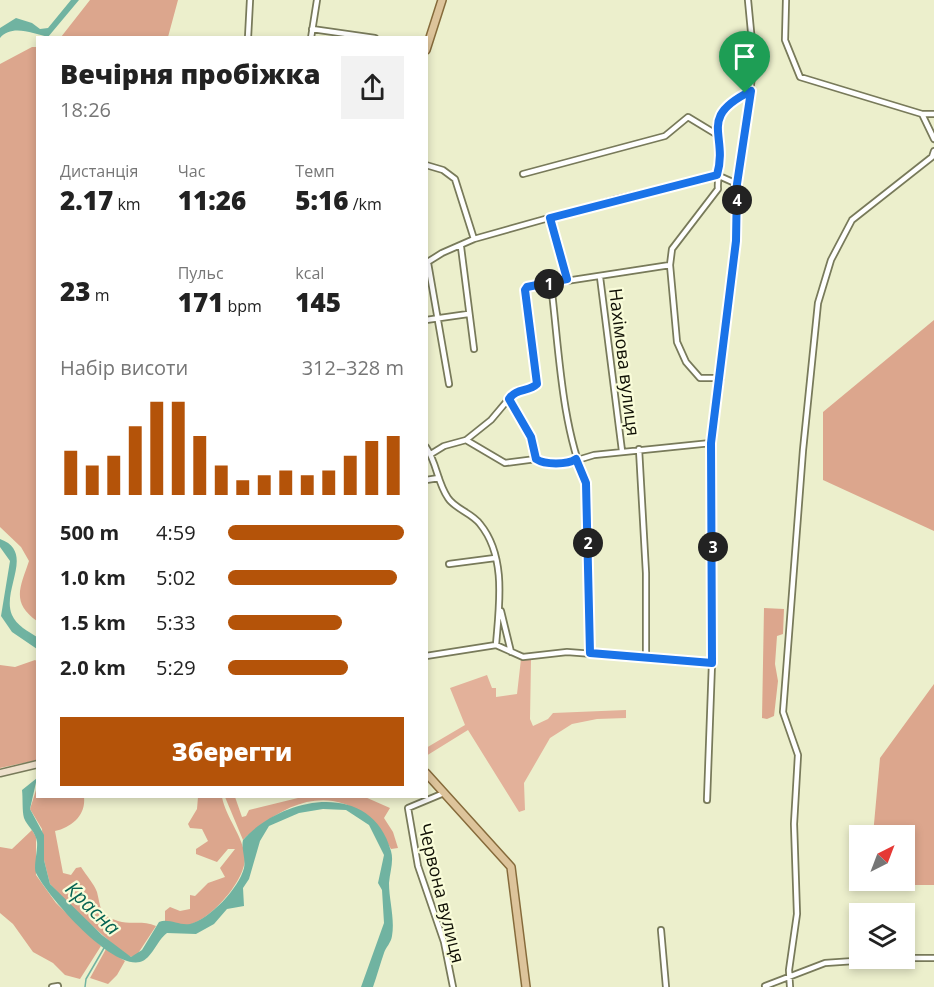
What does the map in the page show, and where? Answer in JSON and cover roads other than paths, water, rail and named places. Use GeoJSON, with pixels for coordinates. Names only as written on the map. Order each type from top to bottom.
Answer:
{"type":"FeatureCollection","features":[{"type":"Feature","properties":{"kind":"main road"},"geometry":{"type":"LineString","coordinates":[[428,44],[442,0]]}},
{"type":"Feature","properties":{"kind":"main road"},"geometry":{"type":"LineString","coordinates":[[428,775],[511,867],[526,987]]}},
{"type":"Feature","properties":{"kind":"street"},"geometry":{"type":"LineString","coordinates":[[248,36],[250,0]]}},
{"type":"Feature","properties":{"kind":"street"},"geometry":{"type":"LineString","coordinates":[[311,36],[317,0]]}},
{"type":"Feature","properties":{"kind":"street"},"geometry":{"type":"LineString","coordinates":[[707,800],[712,663],[711,443],[721,378],[736,241],[737,184],[754,63],[748,0]]}},
{"type":"Feature","properties":{"kind":"street"},"geometry":{"type":"LineString","coordinates":[[786,0],[785,40],[800,77],[922,114],[934,114]]}},
{"type":"Feature","properties":{"kind":"street"},"geometry":{"type":"LineString","coordinates":[[312,29],[361,36]]}},
{"type":"Feature","properties":{"kind":"street"},"geometry":{"type":"LineString","coordinates":[[721,378],[700,378],[686,362],[677,342],[670,265],[672,249],[718,189],[717,175],[721,162],[716,134],[719,116],[736,98],[751,91]]}},
{"type":"Feature","properties":{"kind":"street"},"geometry":{"type":"LineString","coordinates":[[922,114],[934,139]]}},
{"type":"Feature","properties":{"kind":"street"},"geometry":{"type":"LineString","coordinates":[[523,174],[665,136],[688,117],[716,134]]}},
{"type":"Feature","properties":{"kind":"street"},"geometry":{"type":"LineString","coordinates":[[790,987],[797,914],[794,824],[798,755],[783,712],[803,450],[818,303],[831,260],[852,220],[932,157],[934,151]]}},
{"type":"Feature","properties":{"kind":"street"},"geometry":{"type":"LineString","coordinates":[[428,166],[443,170],[454,178],[474,239]]}},
{"type":"Feature","properties":{"kind":"street"},"geometry":{"type":"LineString","coordinates":[[428,262],[442,253],[461,247],[474,239],[717,175],[737,184]]}},
{"type":"Feature","properties":{"kind":"street"},"geometry":{"type":"LineString","coordinates":[[550,218],[567,279]]}},
{"type":"Feature","properties":{"kind":"street"},"geometry":{"type":"LineString","coordinates":[[461,247],[474,349]]}},
{"type":"Feature","properties":{"kind":"street","name":"Нахімова вулиця"},"geometry":{"type":"LineString","coordinates":[[509,399],[517,392],[532,388],[537,384],[525,290],[532,285],[551,284],[567,279],[600,277],[670,265]]}},
{"type":"Feature","properties":{"kind":"street"},"geometry":{"type":"LineString","coordinates":[[428,268],[449,384]]}},
{"type":"Feature","properties":{"kind":"street","name":"Нахімова вулиця"},"geometry":{"type":"LineString","coordinates":[[600,277],[622,451]]}},
{"type":"Feature","properties":{"kind":"street"},"geometry":{"type":"LineString","coordinates":[[551,284],[563,384],[576,459],[586,483],[590,653]]}},
{"type":"Feature","properties":{"kind":"street"},"geometry":{"type":"LineString","coordinates":[[428,320],[468,314]]}},
{"type":"Feature","properties":{"kind":"street"},"geometry":{"type":"LineString","coordinates":[[431,454],[444,446],[466,440],[490,420],[509,399],[531,437],[538,460]]}},
{"type":"Feature","properties":{"kind":"street"},"geometry":{"type":"LineString","coordinates":[[466,440],[505,464],[538,460],[571,462],[576,459],[622,451],[711,443]]}},
{"type":"Feature","properties":{"kind":"street"},"geometry":{"type":"LineString","coordinates":[[639,449],[646,573],[646,657]]}},
{"type":"Feature","properties":{"kind":"street"},"geometry":{"type":"LineString","coordinates":[[428,450],[450,501],[478,521],[490,537],[499,576],[496,645]]}},
{"type":"Feature","properties":{"kind":"street"},"geometry":{"type":"LineString","coordinates":[[428,480],[439,478]]}},
{"type":"Feature","properties":{"kind":"street"},"geometry":{"type":"LineString","coordinates":[[449,564],[495,558]]}},
{"type":"Feature","properties":{"kind":"street"},"geometry":{"type":"LineString","coordinates":[[499,605],[511,652]]}},
{"type":"Feature","properties":{"kind":"street"},"geometry":{"type":"LineString","coordinates":[[428,656],[496,645],[523,657],[567,652],[712,663]]}},
{"type":"Feature","properties":{"kind":"street"},"geometry":{"type":"LineString","coordinates":[[0,773],[36,764]]}},
{"type":"Feature","properties":{"kind":"street","name":"Червона вулиця"},"geometry":{"type":"LineString","coordinates":[[444,793],[408,808],[418,866],[444,942],[453,987]]}},
{"type":"Feature","properties":{"kind":"street"},"geometry":{"type":"LineString","coordinates":[[661,930],[666,987]]}},
{"type":"Feature","properties":{"kind":"street"},"geometry":{"type":"LineString","coordinates":[[915,958],[934,958]]}},
{"type":"Feature","properties":{"kind":"street"},"geometry":{"type":"LineString","coordinates":[[765,986],[789,979],[825,963],[849,961]]}},
{"type":"Feature","properties":{"kind":"street"},"geometry":{"type":"LineString","coordinates":[[52,987],[58,986]]}},
{"type":"Feature","properties":{"kind":"water"},"geometry":{"type":"Polygon","coordinates":[[[71,0],[79,0],[49,36],[16,30],[0,38],[0,28],[16,18],[32,23],[40,29],[48,28],[71,0]]]}},
{"type":"Feature","properties":{"kind":"water"},"geometry":{"type":"Polygon","coordinates":[[[0,539],[10,545],[16,553],[17,562],[10,605],[12,615],[20,625],[36,636],[36,648],[12,632],[1,616],[10,561],[0,547],[0,539]]]}},
{"type":"Feature","properties":{"kind":"water"},"geometry":{"type":"Polygon","coordinates":[[[36,779],[30,809],[44,835],[44,860],[50,884],[102,935],[131,957],[142,950],[159,922],[190,924],[206,916],[223,902],[244,868],[243,840],[260,825],[280,813],[302,805],[324,802],[346,804],[365,813],[380,828],[391,851],[392,859],[389,883],[392,936],[373,987],[361,987],[384,923],[382,890],[378,883],[384,855],[369,825],[346,810],[323,809],[299,813],[269,826],[260,841],[249,879],[243,888],[244,906],[227,909],[214,924],[196,934],[167,933],[151,953],[140,962],[128,961],[98,943],[67,914],[43,884],[36,873],[37,842],[24,818],[22,790],[36,779]]]}},
{"type":"Feature","properties":{"kind":"waterway","name":"Красна"},"geometry":{"type":"LineString","coordinates":[[85,987],[86,979],[104,948]]}}]}
